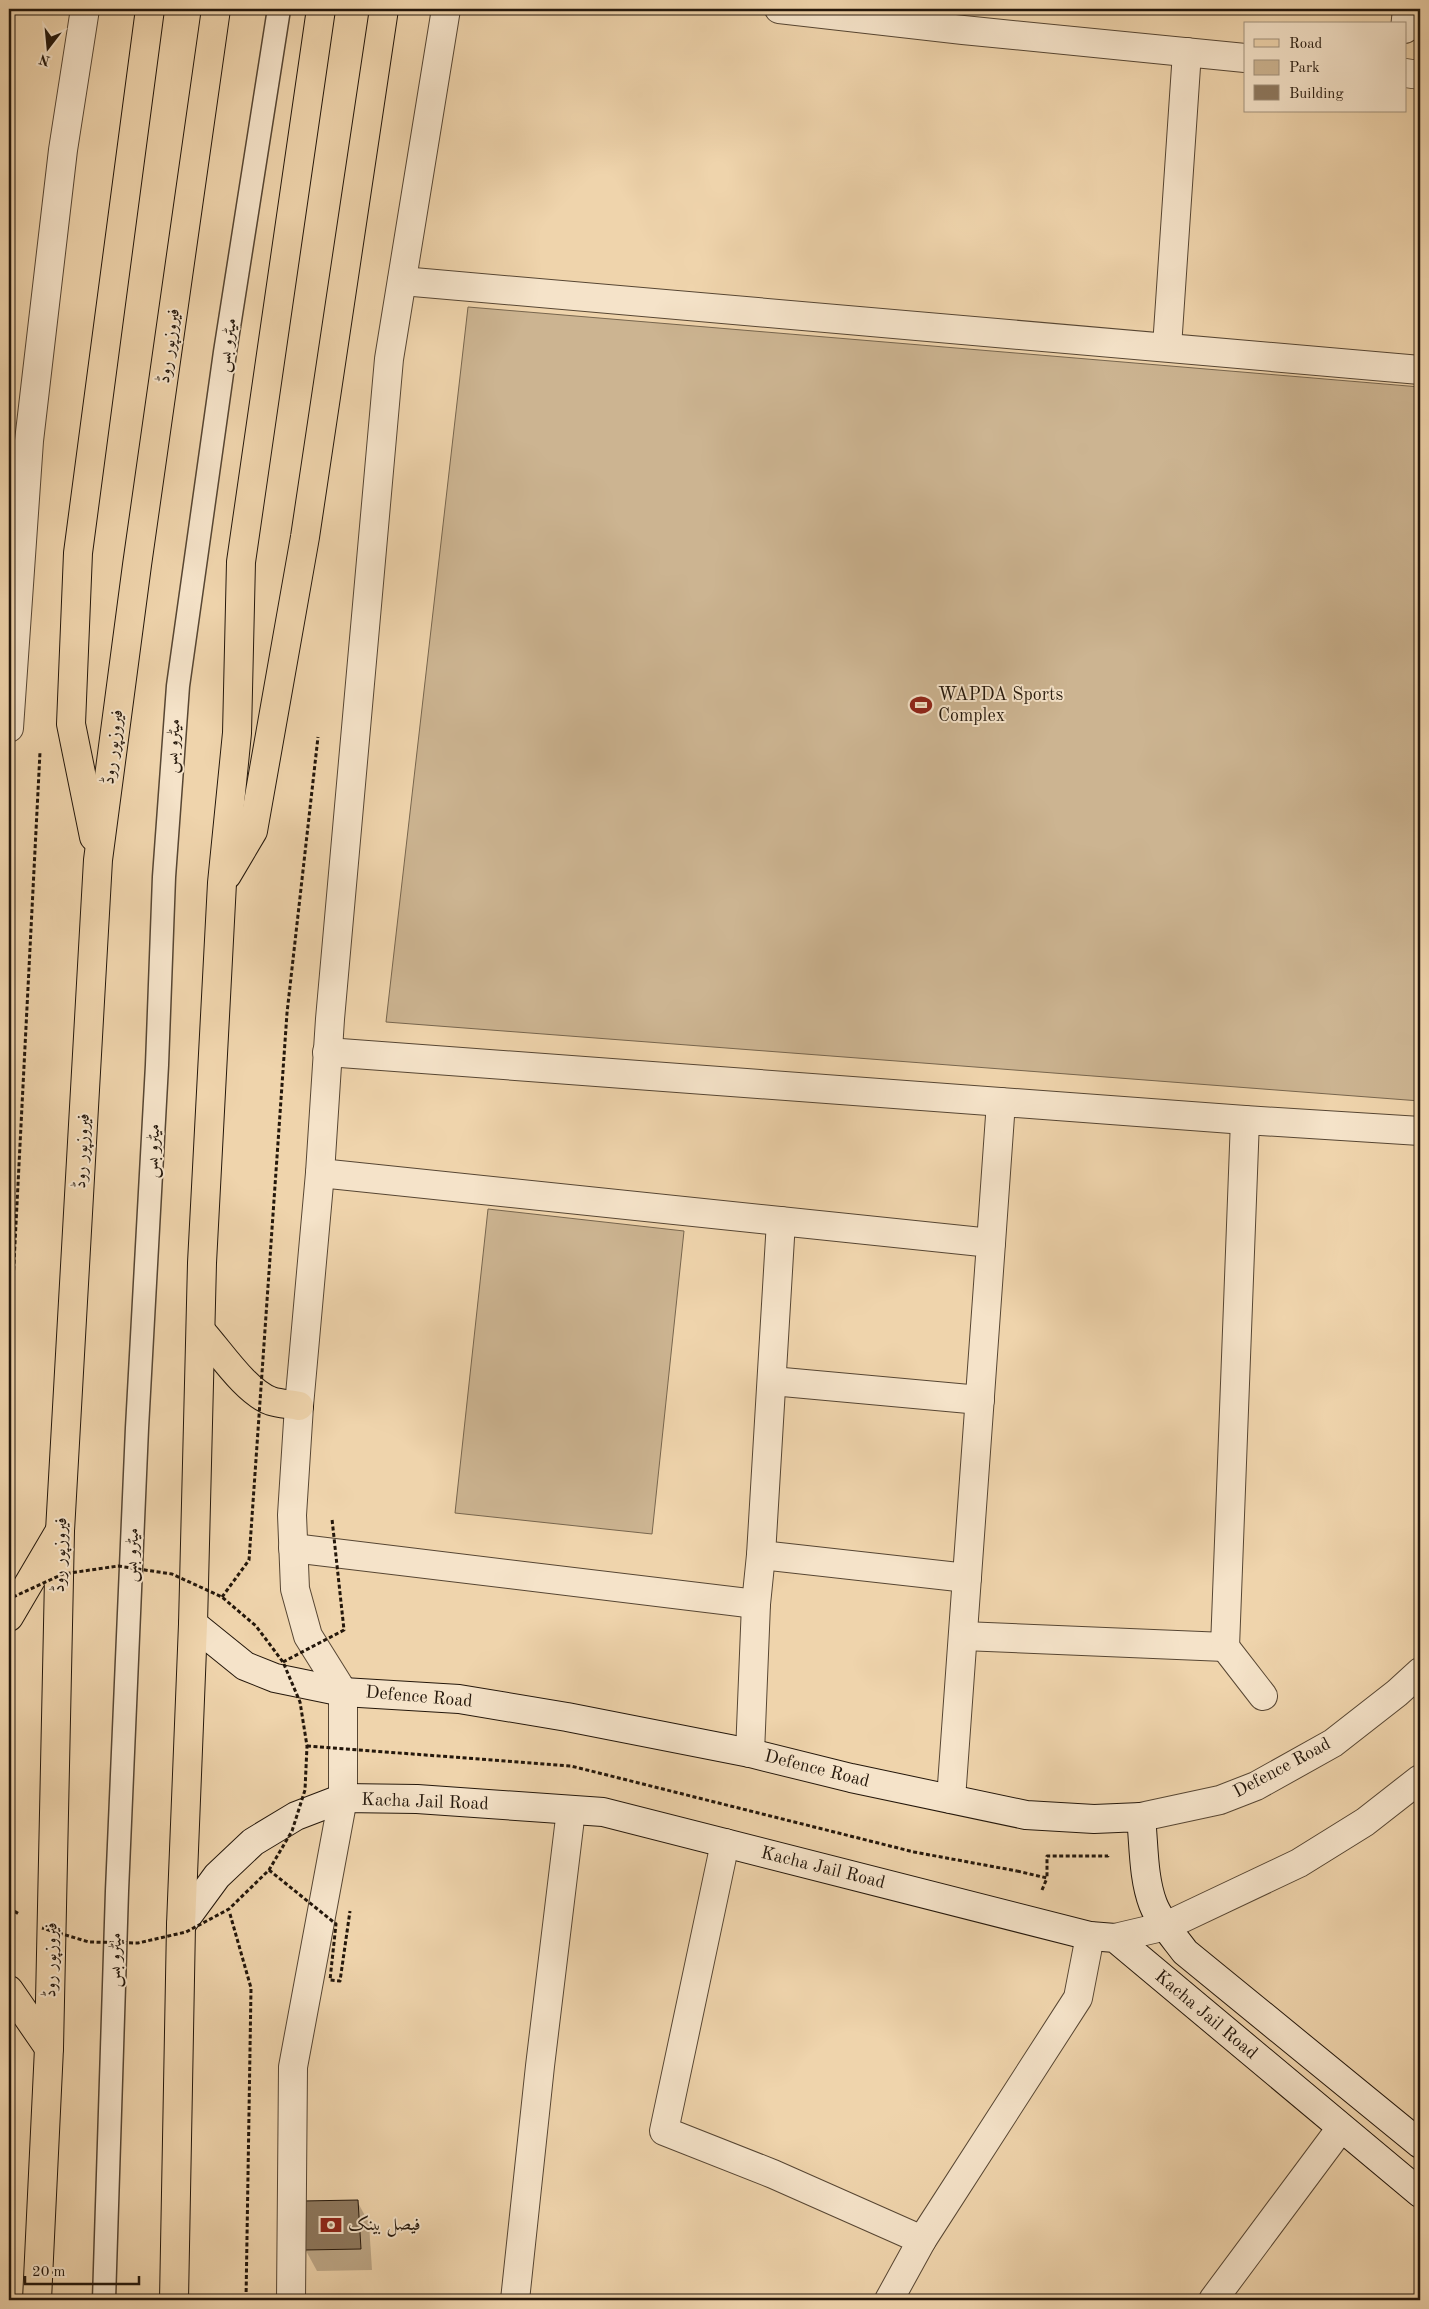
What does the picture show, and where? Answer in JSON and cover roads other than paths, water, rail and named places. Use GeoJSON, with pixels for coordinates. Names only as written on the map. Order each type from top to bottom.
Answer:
{"type":"FeatureCollection","features":[{"type":"Feature","properties":{"kind":"main road"},"geometry":{"type":"LineString","coordinates":[[98,860],[72,724],[78,553],[150,9]]}},
{"type":"Feature","properties":{"kind":"main road","name":"فیروزپور روڈ"},"geometry":{"type":"LineString","coordinates":[[37,2300],[49,2048],[60,1531],[98,860],[137,565],[216,9]]}},
{"type":"Feature","properties":{"kind":"main road"},"geometry":{"type":"LineString","coordinates":[[174,2300],[181,1925],[193,1624],[202,1332],[202,1263],[222,883],[237,733],[242,562],[321,9]]}},
{"type":"Feature","properties":{"kind":"main road"},"geometry":{"type":"LineString","coordinates":[[222,883],[253,831],[305,537],[384,9]]}},
{"type":"Feature","properties":{"kind":"main road"},"geometry":{"type":"LineString","coordinates":[[202,1332],[254,1392],[271,1401],[299,1406]]}},
{"type":"Feature","properties":{"kind":"main road"},"geometry":{"type":"LineString","coordinates":[[9,1617],[60,1531]]}},
{"type":"Feature","properties":{"kind":"main road"},"geometry":{"type":"LineString","coordinates":[[9,1990],[49,2048]]}},
{"type":"Feature","properties":{"kind":"street"},"geometry":{"type":"LineString","coordinates":[[9,716],[19,439],[85,9]]}},
{"type":"Feature","properties":{"kind":"street"},"geometry":{"type":"LineString","coordinates":[[291,2300],[293,2067],[344,1798],[343,1692],[308,1636],[295,1589],[292,1515],[299,1406],[387,378],[446,9]]}},
{"type":"Feature","properties":{"kind":"street"},"geometry":{"type":"LineString","coordinates":[[779,9],[963,20],[1187,52],[1244,58]]}},
{"type":"Feature","properties":{"kind":"street"},"geometry":{"type":"LineString","coordinates":[[1406,22],[1407,9]]}},
{"type":"Feature","properties":{"kind":"street"},"geometry":{"type":"LineString","coordinates":[[1167,348],[1187,52]]}},
{"type":"Feature","properties":{"kind":"street"},"geometry":{"type":"LineString","coordinates":[[1406,73],[1420,74]]}},
{"type":"Feature","properties":{"kind":"street"},"geometry":{"type":"LineString","coordinates":[[402,280],[1420,370]]}},
{"type":"Feature","properties":{"kind":"street"},"geometry":{"type":"LineString","coordinates":[[328,1052],[1245,1120],[1420,1131]]}},
{"type":"Feature","properties":{"kind":"street"},"geometry":{"type":"LineString","coordinates":[[951,1799],[1001,1102]]}},
{"type":"Feature","properties":{"kind":"street"},"geometry":{"type":"LineString","coordinates":[[1245,1120],[1224,1647],[1263,1696]]}},
{"type":"Feature","properties":{"kind":"street"},"geometry":{"type":"LineString","coordinates":[[320,1173],[991,1243]]}},
{"type":"Feature","properties":{"kind":"street"},"geometry":{"type":"LineString","coordinates":[[750,1752],[756,1604],[762,1555],[781,1221]]}},
{"type":"Feature","properties":{"kind":"street"},"geometry":{"type":"LineString","coordinates":[[772,1381],[980,1400]]}},
{"type":"Feature","properties":{"kind":"street"},"geometry":{"type":"LineString","coordinates":[[293,1548],[756,1604]]}},
{"type":"Feature","properties":{"kind":"street"},"geometry":{"type":"LineString","coordinates":[[762,1555],[967,1578]]}},
{"type":"Feature","properties":{"kind":"street","name":"Defence Road"},"geometry":{"type":"LineString","coordinates":[[193,1624],[245,1666],[275,1678],[343,1692],[459,1699],[750,1752],[851,1778],[1026,1814],[1094,1819],[1141,1817],[1220,1800],[1256,1786],[1333,1743],[1397,1693],[1420,1672]]}},
{"type":"Feature","properties":{"kind":"street"},"geometry":{"type":"LineString","coordinates":[[963,1636],[1224,1647]]}},
{"type":"Feature","properties":{"kind":"street"},"geometry":{"type":"LineString","coordinates":[[889,2300],[922,2240],[1078,1998],[1102,1937],[1166,1926],[1299,1863],[1365,1822],[1420,1779]]}},
{"type":"Feature","properties":{"kind":"street","name":"Kacha Jail Road"},"geometry":{"type":"LineString","coordinates":[[181,1925],[217,1876],[253,1842],[296,1816],[344,1798],[417,1799],[603,1812],[1102,1937],[1420,2193]]}},
{"type":"Feature","properties":{"kind":"street"},"geometry":{"type":"LineString","coordinates":[[516,2300],[530,2153],[571,1810]]}},
{"type":"Feature","properties":{"kind":"street"},"geometry":{"type":"LineString","coordinates":[[1141,1817],[1148,1884],[1153,1905],[1185,1952],[1420,2144]]}},
{"type":"Feature","properties":{"kind":"street"},"geometry":{"type":"LineString","coordinates":[[725,1843],[664,2131],[773,2174],[922,2240]]}},
{"type":"Feature","properties":{"kind":"street"},"geometry":{"type":"LineString","coordinates":[[1213,2300],[1341,2128]]}},
{"type":"Feature","properties":{"kind":"lane","name":"میٹرو بس"},"geometry":{"type":"LineString","coordinates":[[104,2300],[117,1891],[137,1438],[158,1065],[164,877],[177,696],[226,352],[279,9]]}},
{"type":"Feature","properties":{"kind":"place","name":"WAPDA Sports Complex"},"geometry":{"type":"Point","coordinates":[921,705]}},
{"type":"Feature","properties":{"kind":"place","name":"فیصل بینک"},"geometry":{"type":"Point","coordinates":[331,2225]}}]}
